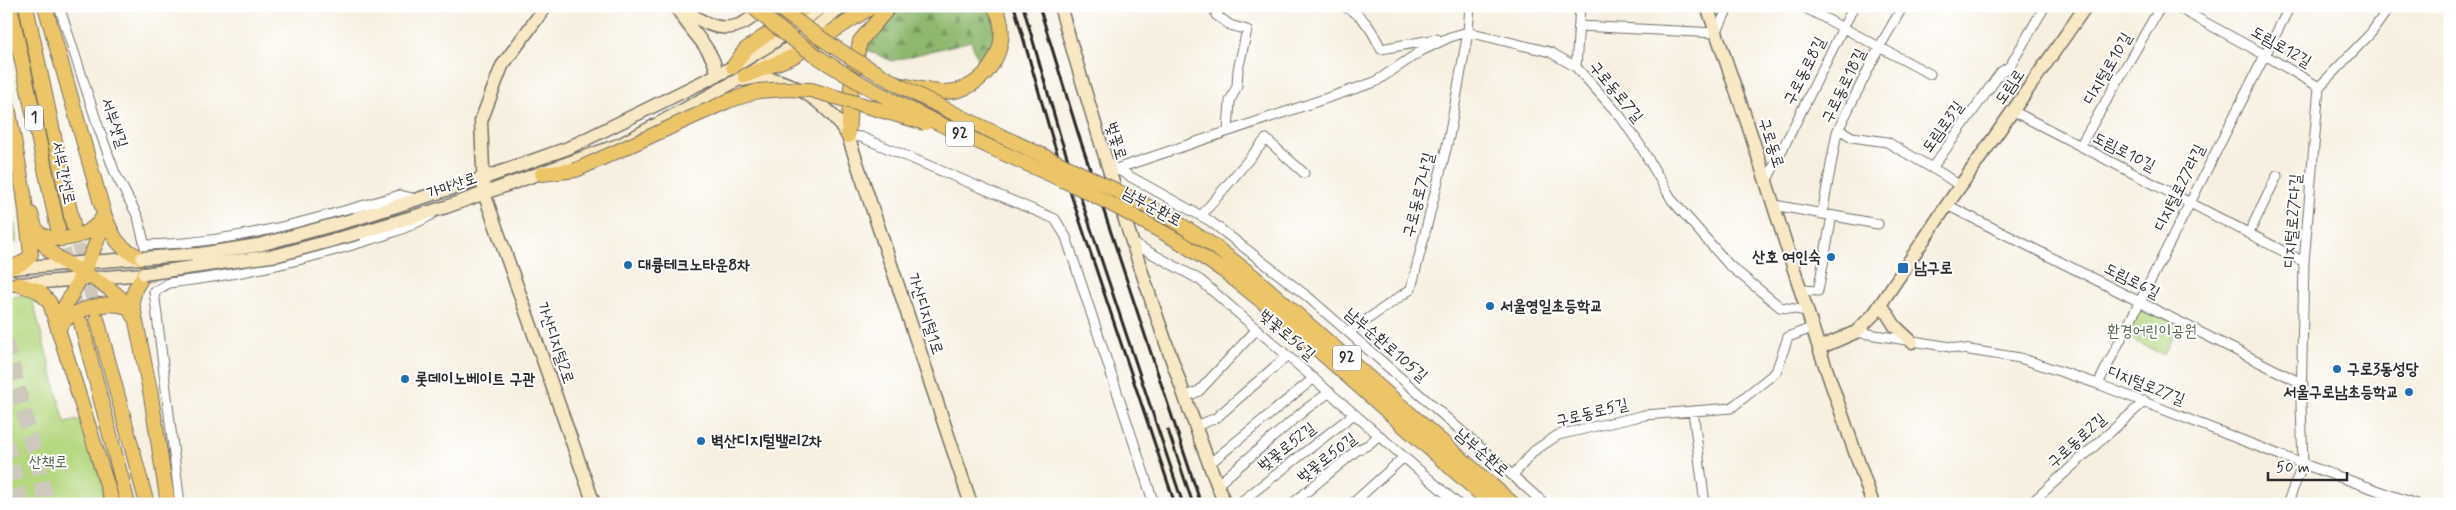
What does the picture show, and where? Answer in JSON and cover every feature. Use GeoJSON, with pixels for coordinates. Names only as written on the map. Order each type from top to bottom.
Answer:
{"type":"FeatureCollection","features":[{"type":"Feature","properties":{"kind":"main road","name":"서부간선로"},"geometry":{"type":"LineString","coordinates":[[10,6],[58,229]]}},
{"type":"Feature","properties":{"kind":"main road","name":"서부간선로"},"geometry":{"type":"LineString","coordinates":[[26,6],[73,224]]}},
{"type":"Feature","properties":{"kind":"main road"},"geometry":{"type":"LineString","coordinates":[[45,6],[104,214],[113,236],[123,249],[144,250]]}},
{"type":"Feature","properties":{"kind":"main road","name":"가마산로"},"geometry":{"type":"LineString","coordinates":[[484,178],[481,121],[502,66],[546,6]]}},
{"type":"Feature","properties":{"kind":"main road"},"geometry":{"type":"LineString","coordinates":[[676,6],[683,22],[712,55],[718,75]]}},
{"type":"Feature","properties":{"kind":"main road"},"geometry":{"type":"LineString","coordinates":[[682,6],[700,22],[718,28],[743,24],[753,18],[763,6]]}},
{"type":"Feature","properties":{"kind":"main road","name":"남부순환로"},"geometry":{"type":"LineString","coordinates":[[752,6],[813,54],[951,130],[1071,184],[1180,242],[1224,271],[1273,310],[1492,504]]}},
{"type":"Feature","properties":{"kind":"main road","name":"남부순환로"},"geometry":{"type":"LineString","coordinates":[[777,6],[838,51],[898,84],[1127,194],[1214,246],[1253,276],[1513,504]]}},
{"type":"Feature","properties":{"kind":"main road"},"geometry":{"type":"LineString","coordinates":[[733,67],[745,50],[807,6]]}},
{"type":"Feature","properties":{"kind":"main road","name":"가마산로"},"geometry":{"type":"LineString","coordinates":[[22,285],[82,272],[144,250],[200,254],[259,245],[355,219],[484,178],[568,148],[718,75],[771,44],[823,6]]}},
{"type":"Feature","properties":{"kind":"main road","name":"가마산로"},"geometry":{"type":"LineString","coordinates":[[30,260],[82,272],[144,274],[278,255],[446,207],[621,144],[740,79],[788,49],[843,6]]}},
{"type":"Feature","properties":{"kind":"main road"},"geometry":{"type":"LineString","coordinates":[[740,79],[794,56],[874,6]]}},
{"type":"Feature","properties":{"kind":"main road"},"geometry":{"type":"LineString","coordinates":[[848,136],[851,87],[860,41],[890,6]]}},
{"type":"Feature","properties":{"kind":"main road"},"geometry":{"type":"LineString","coordinates":[[898,84],[946,92],[958,90],[979,81],[989,70],[1000,47],[999,18],[994,6]]}},
{"type":"Feature","properties":{"kind":"main road","name":"벚꽃로"},"geometry":{"type":"LineString","coordinates":[[1060,6],[1111,166],[1131,242],[1209,464],[1225,504]]}},
{"type":"Feature","properties":{"kind":"main road","name":"구로동로"},"geometry":{"type":"LineString","coordinates":[[1708,6],[1873,504]]}},
{"type":"Feature","properties":{"kind":"main road","name":"도림로"},"geometry":{"type":"LineString","coordinates":[[1820,348],[1856,332],[1881,304],[1960,186],[2086,6]]}},
{"type":"Feature","properties":{"kind":"main road","name":"가산디지털1로"},"geometry":{"type":"LineString","coordinates":[[740,79],[754,77],[788,82],[839,121],[848,136],[971,504]]}},
{"type":"Feature","properties":{"kind":"main road"},"geometry":{"type":"LineString","coordinates":[[542,174],[576,170],[728,101],[758,91],[811,90],[951,130]]}},
{"type":"Feature","properties":{"kind":"main road"},"geometry":{"type":"LineString","coordinates":[[6,96],[24,194],[30,260],[7,268]]}},
{"type":"Feature","properties":{"kind":"main road","name":"가산디지털2로"},"geometry":{"type":"LineString","coordinates":[[484,178],[484,192],[594,504]]}},
{"type":"Feature","properties":{"kind":"main road"},"geometry":{"type":"LineString","coordinates":[[24,194],[47,248],[122,300],[137,325]]}},
{"type":"Feature","properties":{"kind":"main road"},"geometry":{"type":"LineString","coordinates":[[39,232],[47,238],[56,239],[87,233],[98,226],[104,214]]}},
{"type":"Feature","properties":{"kind":"main road"},"geometry":{"type":"LineString","coordinates":[[58,324],[99,235],[104,214]]}},
{"type":"Feature","properties":{"kind":"main road"},"geometry":{"type":"LineString","coordinates":[[144,274],[133,295],[137,325],[152,396],[168,504]]}},
{"type":"Feature","properties":{"kind":"main road"},"geometry":{"type":"LineString","coordinates":[[22,285],[47,298],[58,324],[113,504]]}},
{"type":"Feature","properties":{"kind":"main road"},"geometry":{"type":"LineString","coordinates":[[58,324],[69,315],[97,306],[114,303],[128,308]]}},
{"type":"Feature","properties":{"kind":"main road"},"geometry":{"type":"LineString","coordinates":[[1881,304],[1895,326],[1912,342]]}},
{"type":"Feature","properties":{"kind":"main road"},"geometry":{"type":"LineString","coordinates":[[97,319],[147,504]]}},
{"type":"Feature","properties":{"kind":"main road"},"geometry":{"type":"LineString","coordinates":[[81,323],[128,504]]}},
{"type":"Feature","properties":{"kind":"street","name":"서부샛길"},"geometry":{"type":"LineString","coordinates":[[59,6],[115,173],[138,217],[144,250]]}},
{"type":"Feature","properties":{"kind":"street"},"geometry":{"type":"LineString","coordinates":[[1222,6],[1216,15],[1230,25],[1247,30],[1238,70],[1237,86],[1230,101],[1228,131]]}},
{"type":"Feature","properties":{"kind":"street"},"geometry":{"type":"LineString","coordinates":[[1343,6],[1362,16],[1381,49],[1450,37]]}},
{"type":"Feature","properties":{"kind":"street","name":"구로동로7나길"},"geometry":{"type":"LineString","coordinates":[[1349,332],[1411,288],[1449,138],[1468,32],[1470,6]]}},
{"type":"Feature","properties":{"kind":"street"},"geometry":{"type":"LineString","coordinates":[[1576,66],[1580,6]]}},
{"type":"Feature","properties":{"kind":"street"},"geometry":{"type":"LineString","coordinates":[[1579,26],[1716,33],[1729,6]]}},
{"type":"Feature","properties":{"kind":"street"},"geometry":{"type":"LineString","coordinates":[[1802,6],[1844,28]]}},
{"type":"Feature","properties":{"kind":"street","name":"구로동로8길"},"geometry":{"type":"LineString","coordinates":[[1766,182],[1854,6]]}},
{"type":"Feature","properties":{"kind":"street","name":"구로동로18길"},"geometry":{"type":"LineString","coordinates":[[1822,214],[1839,129],[1880,46],[1903,6]]}},
{"type":"Feature","properties":{"kind":"street","name":"도림로3길"},"geometry":{"type":"LineString","coordinates":[[1839,129],[1852,137],[1887,142],[1932,168],[2004,70],[2010,66],[2044,6]]}},
{"type":"Feature","properties":{"kind":"street","name":"디지털로10길"},"geometry":{"type":"LineString","coordinates":[[2080,146],[2162,6]]}},
{"type":"Feature","properties":{"kind":"street","name":"도림로12길"},"geometry":{"type":"LineString","coordinates":[[2175,6],[2319,87]]}},
{"type":"Feature","properties":{"kind":"street","name":"디지털로27라길"},"geometry":{"type":"LineString","coordinates":[[2098,384],[2290,6]]}},
{"type":"Feature","properties":{"kind":"street"},"geometry":{"type":"LineString","coordinates":[[2319,87],[2371,34],[2390,6]]}},
{"type":"Feature","properties":{"kind":"street","name":"구로동로8길"},"geometry":{"type":"LineString","coordinates":[[1844,28],[1930,74]]}},
{"type":"Feature","properties":{"kind":"street","name":"구로동로7길"},"geometry":{"type":"LineString","coordinates":[[1111,166],[1228,131],[1375,82],[1421,51],[1450,37],[1468,32],[1550,52],[1576,66],[1620,116],[1672,200],[1729,265],[1780,307],[1808,311]]}},
{"type":"Feature","properties":{"kind":"street","name":"디지털로27다길"},"geometry":{"type":"LineString","coordinates":[[2303,464],[2301,404],[2303,384],[2304,262],[2319,87]]}},
{"type":"Feature","properties":{"kind":"street","name":"도림로10길"},"geometry":{"type":"LineString","coordinates":[[2012,111],[2304,262]]}},
{"type":"Feature","properties":{"kind":"street"},"geometry":{"type":"LineString","coordinates":[[848,136],[861,137],[1055,219],[1066,237],[1154,504]]}},
{"type":"Feature","properties":{"kind":"street"},"geometry":{"type":"LineString","coordinates":[[1201,216],[1266,140],[1304,173]]}},
{"type":"Feature","properties":{"kind":"street","name":"남부순환로105길"},"geometry":{"type":"LineString","coordinates":[[1111,166],[1201,216],[1308,296],[1545,504]]}},
{"type":"Feature","properties":{"kind":"street"},"geometry":{"type":"LineString","coordinates":[[1932,168],[1960,186]]}},
{"type":"Feature","properties":{"kind":"street"},"geometry":{"type":"LineString","coordinates":[[2249,234],[2277,176]]}},
{"type":"Feature","properties":{"kind":"street"},"geometry":{"type":"LineString","coordinates":[[144,250],[249,235],[400,196],[417,199]]}},
{"type":"Feature","properties":{"kind":"street"},"geometry":{"type":"LineString","coordinates":[[1774,205],[1878,224]]}},
{"type":"Feature","properties":{"kind":"street","name":"도림로6길"},"geometry":{"type":"LineString","coordinates":[[1947,205],[2303,384]]}},
{"type":"Feature","properties":{"kind":"street"},"geometry":{"type":"LineString","coordinates":[[180,504],[154,291],[169,283],[297,262],[417,224],[446,207]]}},
{"type":"Feature","properties":{"kind":"street"},"geometry":{"type":"LineString","coordinates":[[1801,290],[1818,291],[1832,216]]}},
{"type":"Feature","properties":{"kind":"street","name":"벚꽃로56길"},"geometry":{"type":"LineString","coordinates":[[1131,242],[1200,280],[1330,392],[1453,502]]}},
{"type":"Feature","properties":{"kind":"street","name":"구로동로5길"},"geometry":{"type":"LineString","coordinates":[[1513,475],[1534,451],[1558,435],[1644,416],[1731,408],[1776,372],[1788,337],[1814,327]]}},
{"type":"Feature","properties":{"kind":"street"},"geometry":{"type":"LineString","coordinates":[[1185,397],[1199,391],[1258,329]]}},
{"type":"Feature","properties":{"kind":"street","name":"디지털로27길"},"geometry":{"type":"LineString","coordinates":[[1856,332],[2020,358],[2145,401],[2303,464],[2416,504]]}},
{"type":"Feature","properties":{"kind":"street"},"geometry":{"type":"LineString","coordinates":[[1196,426],[1216,418],[1287,356]]}},
{"type":"Feature","properties":{"kind":"street"},"geometry":{"type":"LineString","coordinates":[[1209,464],[1314,378]]}},
{"type":"Feature","properties":{"kind":"street"},"geometry":{"type":"LineString","coordinates":[[1217,485],[1306,409],[1330,392]]}},
{"type":"Feature","properties":{"kind":"street","name":"구로동로2길"},"geometry":{"type":"LineString","coordinates":[[2030,504],[2145,401]]}},
{"type":"Feature","properties":{"kind":"street"},"geometry":{"type":"LineString","coordinates":[[1693,411],[1705,504]]}},
{"type":"Feature","properties":{"kind":"street","name":"벚꽃로52길"},"geometry":{"type":"LineString","coordinates":[[1238,504],[1354,414]]}},
{"type":"Feature","properties":{"kind":"street","name":"벚꽃로50길"},"geometry":{"type":"LineString","coordinates":[[1292,504],[1357,450],[1368,445],[1379,435]]}},
{"type":"Feature","properties":{"kind":"street"},"geometry":{"type":"LineString","coordinates":[[1352,504],[1404,458]]}},
{"type":"Feature","properties":{"kind":"street"},"geometry":{"type":"LineString","coordinates":[[2287,504],[2303,464]]}},
{"type":"Feature","properties":{"kind":"street"},"geometry":{"type":"LineString","coordinates":[[1442,504],[1453,502]]}},
{"type":"Feature","properties":{"kind":"green space"},"geometry":{"type":"Polygon","coordinates":[[[896,6],[987,6],[994,23],[995,39],[981,69],[971,41],[892,61],[862,48],[896,6]]]}},
{"type":"Feature","properties":{"kind":"green space"},"geometry":{"type":"Polygon","coordinates":[[[6,163],[17,242],[6,243],[6,163]]]}},
{"type":"Feature","properties":{"kind":"green space","name":"산책로"},"geometry":{"type":"Polygon","coordinates":[[[31,295],[65,423],[82,419],[108,504],[13,504],[6,480],[6,297],[31,295]]]}},
{"type":"Feature","properties":{"kind":"green space","name":"환경어린이공원"},"geometry":{"type":"Polygon","coordinates":[[[2141,307],[2178,324],[2164,355],[2126,337],[2141,307]]]}},
{"type":"Feature","properties":{"kind":"tunnel"},"geometry":{"type":"LineString","coordinates":[[73,225],[97,318]]}},
{"type":"Feature","properties":{"kind":"tunnel"},"geometry":{"type":"LineString","coordinates":[[58,229],[81,323]]}},
{"type":"Feature","properties":{"kind":"tunnel"},"geometry":{"type":"LineString","coordinates":[[145,247],[154,291]]}},
{"type":"Feature","properties":{"kind":"tunnel"},"geometry":{"type":"LineString","coordinates":[[6,342],[47,504]]}},
{"type":"Feature","properties":{"kind":"tunnel"},"geometry":{"type":"LineString","coordinates":[[6,442],[21,504]]}},
{"type":"Feature","properties":{"kind":"railway"},"geometry":{"type":"LineString","coordinates":[[1014,6],[1053,141],[1175,504]]}},
{"type":"Feature","properties":{"kind":"railway"},"geometry":{"type":"LineString","coordinates":[[1023,6],[1061,139],[1183,504]]}},
{"type":"Feature","properties":{"kind":"railway"},"geometry":{"type":"LineString","coordinates":[[1039,6],[1078,133],[1201,504]]}},
{"type":"Feature","properties":{"kind":"railway"},"geometry":{"type":"LineString","coordinates":[[1168,430],[1193,504]]}},
{"type":"Feature","properties":{"kind":"place","name":"산호 여인숙"},"geometry":{"type":"Point","coordinates":[1831,257]}},
{"type":"Feature","properties":{"kind":"place","name":"대륭테크노타운8차"},"geometry":{"type":"Point","coordinates":[628,265]}},
{"type":"Feature","properties":{"kind":"place","name":"남구로"},"geometry":{"type":"Point","coordinates":[1903,268]}},
{"type":"Feature","properties":{"kind":"place","name":"서울영일초등학교"},"geometry":{"type":"Point","coordinates":[1490,306]}},
{"type":"Feature","properties":{"kind":"place","name":"구로3동성당"},"geometry":{"type":"Point","coordinates":[2337,369]}},
{"type":"Feature","properties":{"kind":"place","name":"롯데이노베이트 구관"},"geometry":{"type":"Point","coordinates":[405,379]}},
{"type":"Feature","properties":{"kind":"place","name":"서울구로남초등학교"},"geometry":{"type":"Point","coordinates":[2409,392]}},
{"type":"Feature","properties":{"kind":"place","name":"벽산디지털밸리2차"},"geometry":{"type":"Point","coordinates":[701,441]}}]}
